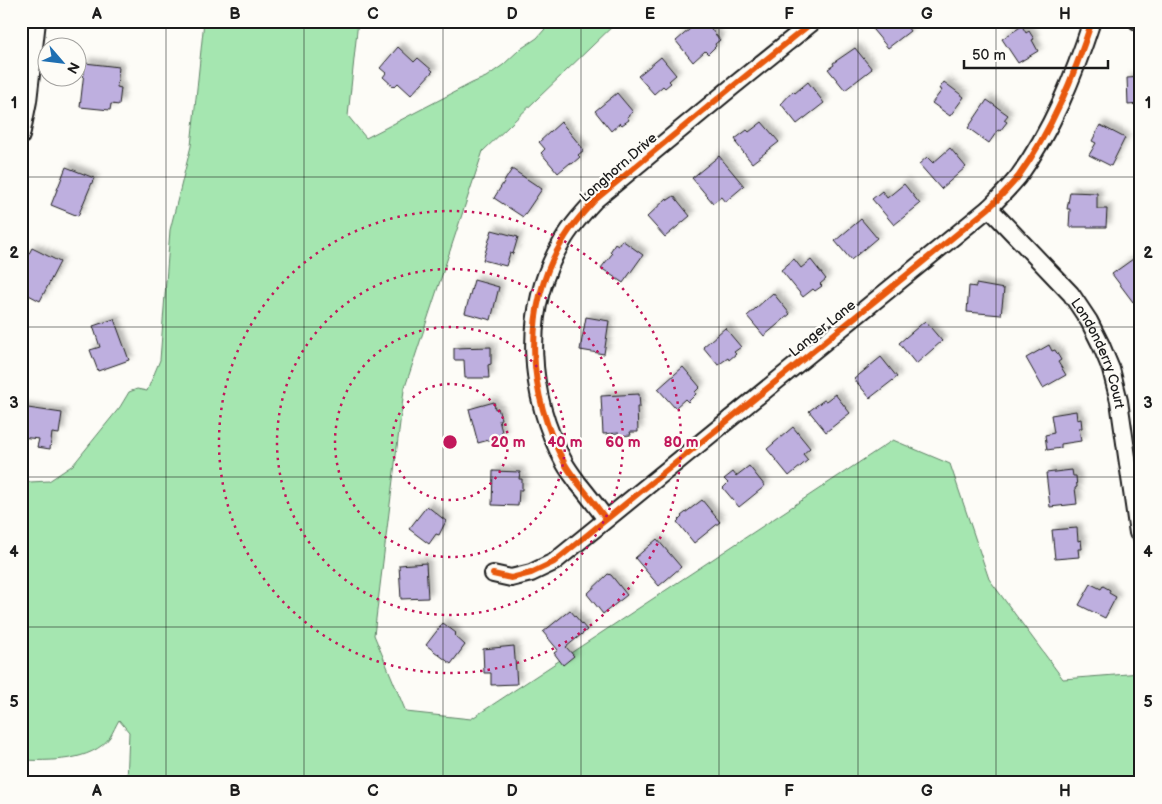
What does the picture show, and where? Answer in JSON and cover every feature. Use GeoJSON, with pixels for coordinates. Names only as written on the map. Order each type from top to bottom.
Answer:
{"type":"FeatureCollection","features":[{"type":"Feature","properties":{"kind":"street"},"geometry":{"type":"LineString","coordinates":[[21,136],[28,101],[37,21]]}},
{"type":"Feature","properties":{"kind":"street","name":"Longhorn Drive"},"geometry":{"type":"LineString","coordinates":[[606,520],[566,466],[548,429],[538,390],[534,357],[534,326],[539,297],[548,268],[562,242],[595,200],[814,21]]}},
{"type":"Feature","properties":{"kind":"street","name":"Langer Lane"},"geometry":{"type":"LineString","coordinates":[[493,574],[511,578],[531,573],[554,562],[989,208],[1017,178],[1041,140],[1060,105],[1092,21]]}},
{"type":"Feature","properties":{"kind":"street","name":"Londonderry Court"},"geometry":{"type":"LineString","coordinates":[[989,208],[1070,294],[1089,321],[1101,344],[1111,369],[1119,401],[1138,533]]}},
{"type":"Feature","properties":{"kind":"green space"},"geometry":{"type":"Polygon","coordinates":[[[204,21],[358,21],[348,116],[366,138],[486,77],[537,38],[552,21],[618,21],[483,151],[404,390],[374,635],[406,712],[471,719],[893,440],[950,464],[989,579],[1063,679],[1141,673],[1141,783],[127,783],[129,732],[119,720],[110,737],[102,745],[81,756],[56,760],[21,760],[21,477],[30,482],[49,481],[73,465],[120,407],[129,392],[137,389],[147,391],[160,360],[170,230],[191,146],[204,21]]]}},
{"type":"Feature","properties":{"kind":"building"},"geometry":{"type":"Polygon","coordinates":[[[97,21],[126,21],[125,26],[96,25],[97,21]]]}},
{"type":"Feature","properties":{"kind":"building"},"geometry":{"type":"Polygon","coordinates":[[[688,21],[707,21],[706,23],[720,40],[708,54],[705,51],[693,62],[676,41],[690,29],[687,26],[688,21]]]}},
{"type":"Feature","properties":{"kind":"building"},"geometry":{"type":"Polygon","coordinates":[[[880,21],[903,21],[910,31],[888,48],[873,30],[879,25],[877,23],[880,21]]]}},
{"type":"Feature","properties":{"kind":"building"},"geometry":{"type":"Polygon","coordinates":[[[1022,26],[1026,33],[1029,31],[1038,51],[1018,63],[1002,39],[1022,26]]]}},
{"type":"Feature","properties":{"kind":"building"},"geometry":{"type":"Polygon","coordinates":[[[398,47],[414,62],[418,58],[433,71],[411,95],[398,83],[394,87],[383,77],[386,73],[380,68],[398,47]]]}},
{"type":"Feature","properties":{"kind":"building"},"geometry":{"type":"Polygon","coordinates":[[[855,48],[872,69],[845,90],[828,69],[834,65],[833,63],[855,48]]]}},
{"type":"Feature","properties":{"kind":"building"},"geometry":{"type":"Polygon","coordinates":[[[661,57],[676,75],[669,81],[671,83],[665,88],[663,86],[654,94],[638,76],[661,57]]]}},
{"type":"Feature","properties":{"kind":"building"},"geometry":{"type":"Polygon","coordinates":[[[88,63],[119,67],[117,87],[121,88],[119,105],[111,104],[110,110],[80,107],[82,88],[88,88],[88,63]]]}},
{"type":"Feature","properties":{"kind":"building"},"geometry":{"type":"Polygon","coordinates":[[[1141,77],[1141,104],[1128,105],[1127,78],[1141,77]]]}},
{"type":"Feature","properties":{"kind":"building"},"geometry":{"type":"Polygon","coordinates":[[[808,82],[824,103],[797,124],[781,104],[793,91],[795,93],[808,82]]]}},
{"type":"Feature","properties":{"kind":"building"},"geometry":{"type":"Polygon","coordinates":[[[944,82],[964,97],[950,116],[932,103],[942,90],[939,89],[944,82]]]}},
{"type":"Feature","properties":{"kind":"building"},"geometry":{"type":"Polygon","coordinates":[[[617,93],[633,112],[627,117],[629,120],[622,125],[620,123],[611,131],[595,111],[617,93]]]}},
{"type":"Feature","properties":{"kind":"building"},"geometry":{"type":"Polygon","coordinates":[[[987,100],[1008,115],[1004,120],[1007,122],[1000,131],[998,130],[989,143],[968,128],[987,100]]]}},
{"type":"Feature","properties":{"kind":"building"},"geometry":{"type":"Polygon","coordinates":[[[561,122],[584,150],[578,155],[580,157],[558,173],[541,153],[545,149],[539,142],[561,122]]]}},
{"type":"Feature","properties":{"kind":"building"},"geometry":{"type":"Polygon","coordinates":[[[762,122],[779,142],[752,163],[735,139],[747,130],[749,132],[762,122]]]}},
{"type":"Feature","properties":{"kind":"building"},"geometry":{"type":"Polygon","coordinates":[[[1100,125],[1125,138],[1111,166],[1089,155],[1096,143],[1092,141],[1100,125]]]}},
{"type":"Feature","properties":{"kind":"building"},"geometry":{"type":"Polygon","coordinates":[[[950,148],[966,167],[941,189],[919,164],[927,157],[933,163],[950,148]]]}},
{"type":"Feature","properties":{"kind":"building"},"geometry":{"type":"Polygon","coordinates":[[[719,156],[744,186],[725,202],[721,197],[713,203],[692,178],[719,156]]]}},
{"type":"Feature","properties":{"kind":"building"},"geometry":{"type":"Polygon","coordinates":[[[66,167],[94,178],[78,216],[51,205],[66,167]]]}},
{"type":"Feature","properties":{"kind":"building"},"geometry":{"type":"Polygon","coordinates":[[[512,169],[542,189],[523,217],[494,198],[512,169]]]}},
{"type":"Feature","properties":{"kind":"building"},"geometry":{"type":"Polygon","coordinates":[[[904,184],[920,204],[894,225],[872,199],[882,191],[887,198],[904,184]]]}},
{"type":"Feature","properties":{"kind":"building"},"geometry":{"type":"Polygon","coordinates":[[[1070,192],[1097,193],[1097,209],[1107,209],[1106,227],[1069,227],[1070,209],[1067,209],[1070,192]]]}},
{"type":"Feature","properties":{"kind":"building"},"geometry":{"type":"Polygon","coordinates":[[[674,196],[690,216],[665,237],[647,217],[667,198],[668,200],[674,196]]]}},
{"type":"Feature","properties":{"kind":"building"},"geometry":{"type":"Polygon","coordinates":[[[861,219],[877,238],[851,260],[835,241],[861,219]]]}},
{"type":"Feature","properties":{"kind":"building"},"geometry":{"type":"Polygon","coordinates":[[[492,230],[518,237],[513,254],[510,253],[506,266],[483,260],[492,230]]]}},
{"type":"Feature","properties":{"kind":"building"},"geometry":{"type":"Polygon","coordinates":[[[622,240],[643,255],[623,283],[601,268],[612,254],[610,252],[615,244],[618,246],[622,240]]]}},
{"type":"Feature","properties":{"kind":"building"},"geometry":{"type":"Polygon","coordinates":[[[32,248],[60,262],[40,301],[21,291],[21,283],[27,272],[21,268],[32,248]]]}},
{"type":"Feature","properties":{"kind":"building"},"geometry":{"type":"Polygon","coordinates":[[[794,259],[801,268],[811,260],[826,279],[820,284],[822,286],[815,291],[813,289],[803,297],[781,270],[794,259]]]}},
{"type":"Feature","properties":{"kind":"building"},"geometry":{"type":"Polygon","coordinates":[[[1133,259],[1141,269],[1141,296],[1133,302],[1112,274],[1133,259]]]}},
{"type":"Feature","properties":{"kind":"building"},"geometry":{"type":"Polygon","coordinates":[[[474,280],[499,287],[491,320],[465,313],[474,280]]]}},
{"type":"Feature","properties":{"kind":"building"},"geometry":{"type":"Polygon","coordinates":[[[976,284],[1004,289],[1001,315],[967,312],[969,286],[976,287],[976,284]]]}},
{"type":"Feature","properties":{"kind":"building"},"geometry":{"type":"Polygon","coordinates":[[[773,293],[790,314],[764,336],[747,316],[773,293]]]}},
{"type":"Feature","properties":{"kind":"building"},"geometry":{"type":"Polygon","coordinates":[[[586,317],[609,321],[604,354],[580,350],[586,317]]]}},
{"type":"Feature","properties":{"kind":"building"},"geometry":{"type":"Polygon","coordinates":[[[114,319],[129,360],[98,371],[90,350],[100,347],[93,326],[114,319]]]}},
{"type":"Feature","properties":{"kind":"building"},"geometry":{"type":"Polygon","coordinates":[[[925,321],[942,341],[916,364],[899,343],[925,321]]]}},
{"type":"Feature","properties":{"kind":"building"},"geometry":{"type":"Polygon","coordinates":[[[725,328],[741,347],[734,352],[736,354],[729,360],[728,358],[718,365],[703,347],[725,328]]]}},
{"type":"Feature","properties":{"kind":"building"},"geometry":{"type":"Polygon","coordinates":[[[1049,345],[1052,351],[1055,350],[1061,360],[1058,362],[1066,375],[1043,388],[1026,358],[1049,345]]]}},
{"type":"Feature","properties":{"kind":"building"},"geometry":{"type":"Polygon","coordinates":[[[491,347],[491,364],[488,365],[489,378],[465,378],[464,360],[454,360],[454,348],[491,347]]]}},
{"type":"Feature","properties":{"kind":"building"},"geometry":{"type":"Polygon","coordinates":[[[881,357],[897,377],[870,398],[854,379],[881,357]]]}},
{"type":"Feature","properties":{"kind":"building"},"geometry":{"type":"Polygon","coordinates":[[[683,367],[700,387],[688,402],[685,399],[675,408],[658,389],[683,367]]]}},
{"type":"Feature","properties":{"kind":"building"},"geometry":{"type":"Polygon","coordinates":[[[639,394],[640,407],[637,407],[638,432],[630,432],[631,435],[619,436],[619,433],[603,434],[601,396],[639,394]]]}},
{"type":"Feature","properties":{"kind":"building"},"geometry":{"type":"Polygon","coordinates":[[[835,394],[850,413],[826,432],[809,411],[835,394]]]}},
{"type":"Feature","properties":{"kind":"building"},"geometry":{"type":"Polygon","coordinates":[[[494,402],[495,409],[498,408],[501,419],[499,420],[503,436],[478,443],[469,409],[494,402]]]}},
{"type":"Feature","properties":{"kind":"building"},"geometry":{"type":"Polygon","coordinates":[[[21,407],[62,413],[59,434],[52,433],[50,449],[37,447],[39,439],[21,437],[21,407]]]}},
{"type":"Feature","properties":{"kind":"building"},"geometry":{"type":"Polygon","coordinates":[[[1076,411],[1077,420],[1081,419],[1082,428],[1079,428],[1081,441],[1061,444],[1061,448],[1047,450],[1045,435],[1054,433],[1051,415],[1076,411]]]}},
{"type":"Feature","properties":{"kind":"building"},"geometry":{"type":"Polygon","coordinates":[[[793,427],[810,448],[803,454],[808,460],[789,476],[767,449],[793,427]]]}},
{"type":"Feature","properties":{"kind":"building"},"geometry":{"type":"Polygon","coordinates":[[[749,466],[765,486],[739,507],[723,488],[728,483],[724,479],[733,472],[736,476],[749,466]]]}},
{"type":"Feature","properties":{"kind":"building"},"geometry":{"type":"Polygon","coordinates":[[[1072,470],[1073,476],[1076,476],[1077,504],[1050,507],[1046,473],[1072,470]]]}},
{"type":"Feature","properties":{"kind":"building"},"geometry":{"type":"Polygon","coordinates":[[[493,471],[520,472],[519,479],[522,479],[522,490],[519,490],[518,506],[492,505],[493,471]]]}},
{"type":"Feature","properties":{"kind":"building"},"geometry":{"type":"Polygon","coordinates":[[[702,500],[720,522],[694,543],[677,522],[681,516],[702,500]]]}},
{"type":"Feature","properties":{"kind":"building"},"geometry":{"type":"Polygon","coordinates":[[[427,506],[446,521],[439,535],[436,534],[429,544],[409,529],[427,506]]]}},
{"type":"Feature","properties":{"kind":"building"},"geometry":{"type":"Polygon","coordinates":[[[1077,528],[1078,541],[1081,540],[1082,549],[1078,549],[1079,557],[1055,559],[1052,530],[1077,528]]]}},
{"type":"Feature","properties":{"kind":"building"},"geometry":{"type":"Polygon","coordinates":[[[657,539],[681,567],[659,586],[635,558],[657,539]]]}},
{"type":"Feature","properties":{"kind":"building"},"geometry":{"type":"Polygon","coordinates":[[[426,563],[428,598],[401,599],[399,565],[426,563]]]}},
{"type":"Feature","properties":{"kind":"building"},"geometry":{"type":"Polygon","coordinates":[[[608,574],[611,575],[627,595],[603,614],[587,594],[608,574]]]}},
{"type":"Feature","properties":{"kind":"building"},"geometry":{"type":"Polygon","coordinates":[[[1091,584],[1101,589],[1103,586],[1116,597],[1105,618],[1079,605],[1091,584]]]}},
{"type":"Feature","properties":{"kind":"building"},"geometry":{"type":"Polygon","coordinates":[[[570,610],[587,630],[566,647],[574,656],[563,665],[554,653],[558,650],[543,632],[570,610]]]}},
{"type":"Feature","properties":{"kind":"building"},"geometry":{"type":"Polygon","coordinates":[[[443,623],[456,633],[454,635],[465,645],[451,664],[426,645],[443,623]]]}},
{"type":"Feature","properties":{"kind":"building"},"geometry":{"type":"Polygon","coordinates":[[[514,646],[517,684],[491,685],[491,673],[484,673],[483,649],[514,646]]]}},
{"type":"Feature","properties":{"kind":"cycle path"},"geometry":{"type":"LineString","coordinates":[[606,519],[565,464],[543,410],[537,382],[534,353],[535,324],[540,296],[549,268],[569,231],[595,200],[814,21]]}},
{"type":"Feature","properties":{"kind":"cycle path"},"geometry":{"type":"LineString","coordinates":[[493,574],[511,578],[531,573],[554,562],[989,208],[1018,177],[1041,141],[1070,82],[1092,21]]}}]}
